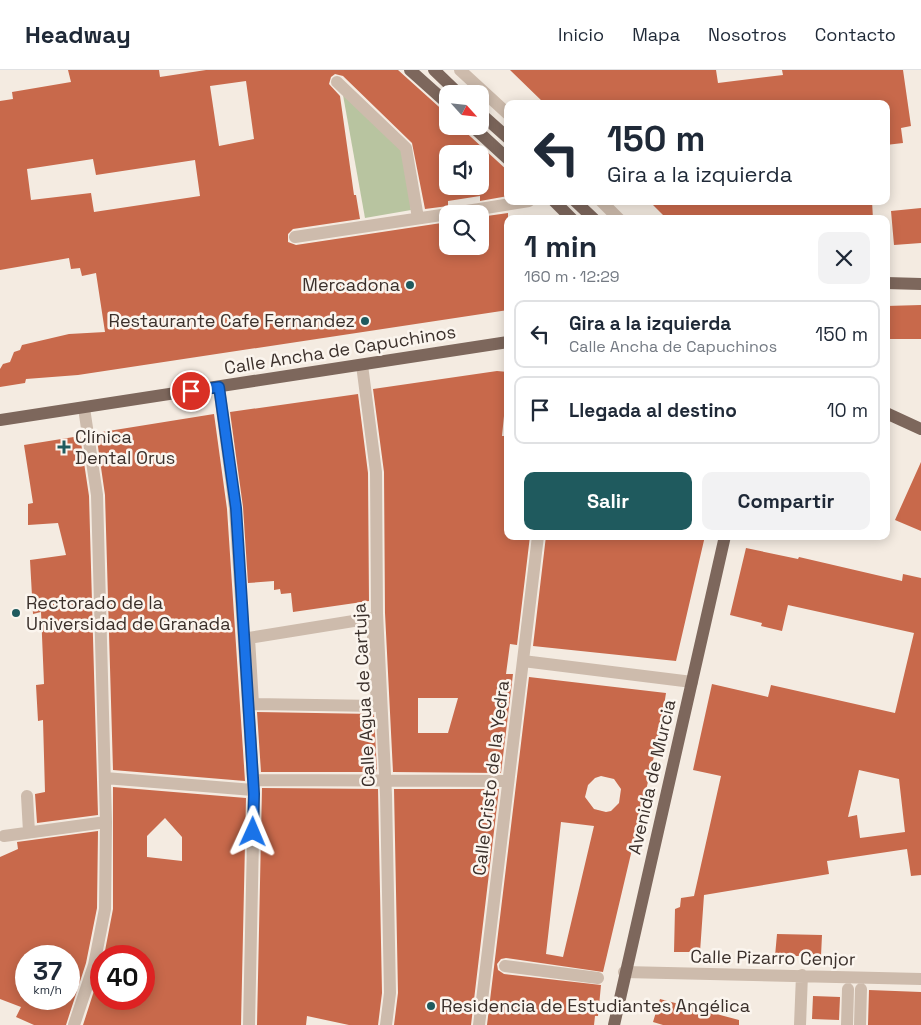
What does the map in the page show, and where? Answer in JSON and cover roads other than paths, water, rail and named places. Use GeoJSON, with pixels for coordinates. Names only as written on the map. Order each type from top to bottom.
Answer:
{"type":"FeatureCollection","features":[{"type":"Feature","properties":{"kind":"main road"},"geometry":{"type":"LineString","coordinates":[[410,70],[439,96]]}},
{"type":"Feature","properties":{"kind":"main road"},"geometry":{"type":"LineString","coordinates":[[434,70],[450,85]]}},
{"type":"Feature","properties":{"kind":"main road"},"geometry":{"type":"LineString","coordinates":[[489,121],[504,134]]}},
{"type":"Feature","properties":{"kind":"main road"},"geometry":{"type":"LineString","coordinates":[[482,135],[504,155]]}},
{"type":"Feature","properties":{"kind":"main road"},"geometry":{"type":"LineString","coordinates":[[558,205],[568,215]]}},
{"type":"Feature","properties":{"kind":"main road"},"geometry":{"type":"LineString","coordinates":[[579,205],[590,215]]}},
{"type":"Feature","properties":{"kind":"main road"},"geometry":{"type":"LineString","coordinates":[[890,283],[921,284]]}},
{"type":"Feature","properties":{"kind":"main road","name":"Calle Ancha de Capuchinos"},"geometry":{"type":"LineString","coordinates":[[0,420],[504,343]]}},
{"type":"Feature","properties":{"kind":"main road"},"geometry":{"type":"LineString","coordinates":[[890,415],[921,429]]}},
{"type":"Feature","properties":{"kind":"main road","name":"Avenida de Murcia"},"geometry":{"type":"LineString","coordinates":[[614,1025],[624,972],[724,540]]}},
{"type":"Feature","properties":{"kind":"street"},"geometry":{"type":"LineString","coordinates":[[460,70],[504,110]]}},
{"type":"Feature","properties":{"kind":"street"},"geometry":{"type":"LineString","coordinates":[[337,82],[406,148],[418,218]]}},
{"type":"Feature","properties":{"kind":"street"},"geometry":{"type":"LineString","coordinates":[[489,207],[504,205]]}},
{"type":"Feature","properties":{"kind":"street"},"geometry":{"type":"LineString","coordinates":[[605,205],[616,215]]}},
{"type":"Feature","properties":{"kind":"street"},"geometry":{"type":"LineString","coordinates":[[295,237],[439,215]]}},
{"type":"Feature","properties":{"kind":"street","name":"Calle Agua de Cartuja"},"geometry":{"type":"LineString","coordinates":[[362,365],[376,472],[377,614],[386,782],[390,993],[386,1025]]}},
{"type":"Feature","properties":{"kind":"street"},"geometry":{"type":"LineString","coordinates":[[219,387],[236,508],[253,785],[249,1025]]}},
{"type":"Feature","properties":{"kind":"street"},"geometry":{"type":"LineString","coordinates":[[74,1025],[94,965],[106,909],[106,822],[97,494],[84,408]]}},
{"type":"Feature","properties":{"kind":"street","name":"Calle Cristo de la Yedra"},"geometry":{"type":"LineString","coordinates":[[479,1025],[538,540]]}},
{"type":"Feature","properties":{"kind":"street"},"geometry":{"type":"LineString","coordinates":[[244,634],[377,614]]}},
{"type":"Feature","properties":{"kind":"street"},"geometry":{"type":"LineString","coordinates":[[372,618],[376,706],[253,704],[249,638],[372,618]]}},
{"type":"Feature","properties":{"kind":"street"},"geometry":{"type":"LineString","coordinates":[[523,661],[692,682]]}},
{"type":"Feature","properties":{"kind":"street"},"geometry":{"type":"LineString","coordinates":[[105,778],[253,785],[508,781]]}},
{"type":"Feature","properties":{"kind":"street"},"geometry":{"type":"LineString","coordinates":[[28,796],[29,832]]}},
{"type":"Feature","properties":{"kind":"street"},"geometry":{"type":"LineString","coordinates":[[4,836],[106,822]]}},
{"type":"Feature","properties":{"kind":"street"},"geometry":{"type":"LineString","coordinates":[[505,966],[598,978]]}},
{"type":"Feature","properties":{"kind":"street","name":"Calle Pizarro Cenjor"},"geometry":{"type":"LineString","coordinates":[[624,972],[921,979]]}},
{"type":"Feature","properties":{"kind":"street"},"geometry":{"type":"LineString","coordinates":[[800,1025],[802,975]]}},
{"type":"Feature","properties":{"kind":"street"},"geometry":{"type":"LineString","coordinates":[[847,1025],[854,989],[860,1025]]}},
{"type":"Feature","properties":{"kind":"place","name":"Mercadona"},"geometry":{"type":"Point","coordinates":[410,285]}},
{"type":"Feature","properties":{"kind":"place","name":"Restaurante Cafe Fernandez"},"geometry":{"type":"Point","coordinates":[365,321]}},
{"type":"Feature","properties":{"kind":"place","name":"Clínica Dental Orus"},"geometry":{"type":"Point","coordinates":[64,447]}},
{"type":"Feature","properties":{"kind":"place","name":"Rectorado de la Universidad de Granada"},"geometry":{"type":"Point","coordinates":[16,613]}},
{"type":"Feature","properties":{"kind":"place","name":"Residencia de Estudiantes Angélica"},"geometry":{"type":"Point","coordinates":[431,1006]}}]}
